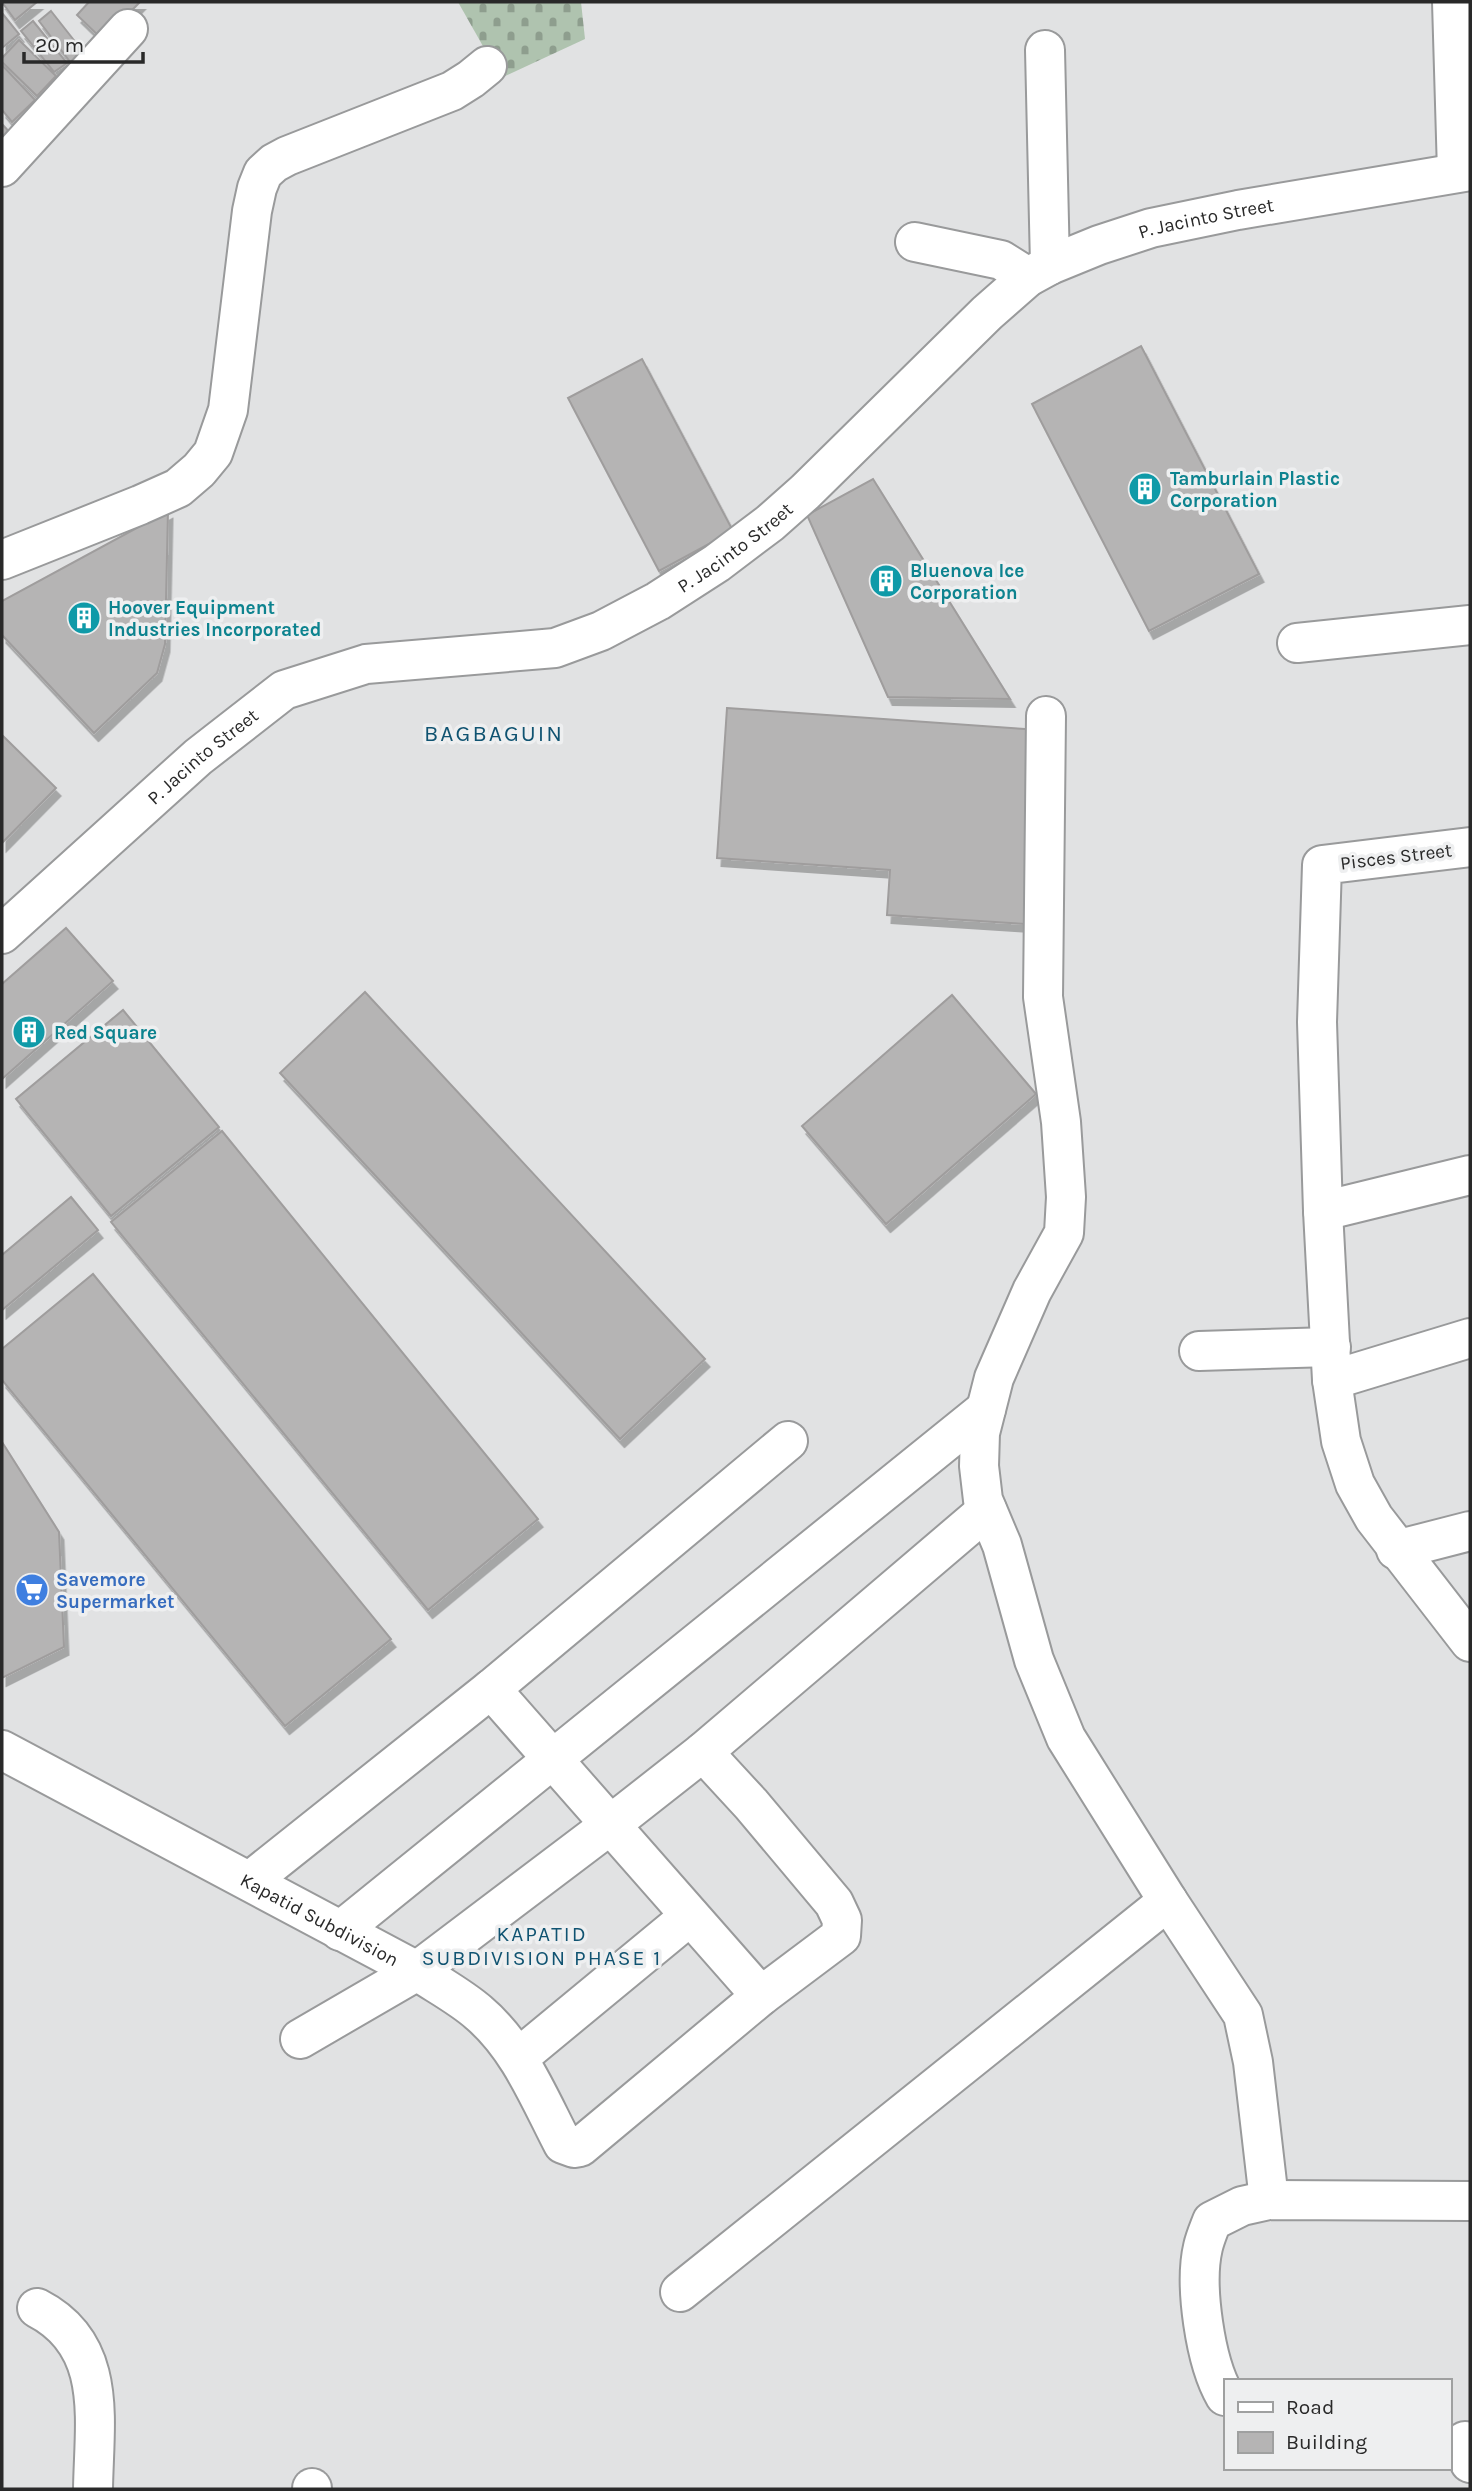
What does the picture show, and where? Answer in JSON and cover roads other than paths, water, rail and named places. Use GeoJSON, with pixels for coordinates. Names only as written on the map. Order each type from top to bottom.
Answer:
{"type":"FeatureCollection","features":[{"type":"Feature","properties":{"kind":"street"},"geometry":{"type":"LineString","coordinates":[[1452,2],[1464,172]]}},
{"type":"Feature","properties":{"kind":"street"},"geometry":{"type":"LineString","coordinates":[[2,167],[128,29]]}},
{"type":"Feature","properties":{"kind":"street"},"geometry":{"type":"LineString","coordinates":[[915,242],[1039,271],[1045,50]]}},
{"type":"Feature","properties":{"kind":"street"},"geometry":{"type":"LineString","coordinates":[[2,561],[178,488],[199,470],[213,453],[228,410],[252,211],[263,173],[287,156],[452,91],[487,66]]}},
{"type":"Feature","properties":{"kind":"street","name":"P. Jacinto Street"},"geometry":{"type":"LineString","coordinates":[[2,934],[198,757],[284,690],[366,664],[555,648],[601,631],[658,601],[717,563],[770,523],[805,492],[934,363],[1039,271],[1099,245],[1151,229],[1238,209],[1464,172]]}},
{"type":"Feature","properties":{"kind":"street"},"geometry":{"type":"LineString","coordinates":[[1297,643],[1470,625]]}},
{"type":"Feature","properties":{"kind":"street"},"geometry":{"type":"LineString","coordinates":[[1046,716],[1043,997],[1061,1122],[1066,1197],[1064,1233],[1019,1317],[995,1378],[980,1433],[979,1466],[984,1500],[1002,1545],[1034,1660],[1066,1738],[1242,2015],[1253,2062],[1269,2200]]}},
{"type":"Feature","properties":{"kind":"street","name":"Pisces Street"},"geometry":{"type":"LineString","coordinates":[[1323,1211],[1317,1022],[1322,865],[1470,847]]}},
{"type":"Feature","properties":{"kind":"street"},"geometry":{"type":"LineString","coordinates":[[1470,1175],[1323,1211],[1331,1363],[1341,1441],[1354,1484],[1396,1550],[1470,1642]]}},
{"type":"Feature","properties":{"kind":"street"},"geometry":{"type":"LineString","coordinates":[[1199,1351],[1331,1363],[1470,1338]]}},
{"type":"Feature","properties":{"kind":"street"},"geometry":{"type":"LineString","coordinates":[[340,1931],[986,1409]]}},
{"type":"Feature","properties":{"kind":"street"},"geometry":{"type":"LineString","coordinates":[[250,1881],[491,1689],[788,1441]]}},
{"type":"Feature","properties":{"kind":"street"},"geometry":{"type":"LineString","coordinates":[[300,2039],[417,1971],[610,1825],[704,1752],[987,1510]]}},
{"type":"Feature","properties":{"kind":"street"},"geometry":{"type":"LineString","coordinates":[[1396,1550],[1470,1531]]}},
{"type":"Feature","properties":{"kind":"street"},"geometry":{"type":"LineString","coordinates":[[491,1689],[761,1996],[841,1936],[842,1920],[834,1903],[704,1752]]}},
{"type":"Feature","properties":{"kind":"street","name":"Kapatid Subdivision"},"geometry":{"type":"LineString","coordinates":[[2,1750],[417,1971],[482,2015],[518,2058],[563,2144],[574,2148],[580,2147],[761,1996]]}},
{"type":"Feature","properties":{"kind":"street"},"geometry":{"type":"LineString","coordinates":[[680,2292],[1168,1901]]}},
{"type":"Feature","properties":{"kind":"street"},"geometry":{"type":"LineString","coordinates":[[518,2058],[690,1916]]}},
{"type":"Feature","properties":{"kind":"street"},"geometry":{"type":"LineString","coordinates":[[1224,2393],[1208,2346],[1200,2307],[1203,2248],[1212,2221],[1242,2206],[1269,2200],[1470,2201]]}},
{"type":"Feature","properties":{"kind":"street"},"geometry":{"type":"LineString","coordinates":[[37,2308],[55,2317],[76,2340],[86,2356],[94,2389],[93,2489]]}},
{"type":"Feature","properties":{"kind":"place","name":"Tamburlain Plastic Corporation"},"geometry":{"type":"Point","coordinates":[1145,489]}},
{"type":"Feature","properties":{"kind":"place","name":"Bluenova Ice Corporation"},"geometry":{"type":"Point","coordinates":[886,581]}},
{"type":"Feature","properties":{"kind":"place","name":"Hoover Equipment Industries Incorporated"},"geometry":{"type":"Point","coordinates":[84,618]}},
{"type":"Feature","properties":{"kind":"place","name":"Red Square"},"geometry":{"type":"Point","coordinates":[29,1032]}},
{"type":"Feature","properties":{"kind":"place","name":"Savemore Supermarket"},"geometry":{"type":"Point","coordinates":[32,1590]}},
{"type":"Feature","properties":{"kind":"district","name":"BAGBAGUIN"},"geometry":{"type":"Point","coordinates":[494,733]}},
{"type":"Feature","properties":{"kind":"district","name":"KAPATID SUBDIVISION PHASE 1"},"geometry":{"type":"Point","coordinates":[542,1946]}}]}
